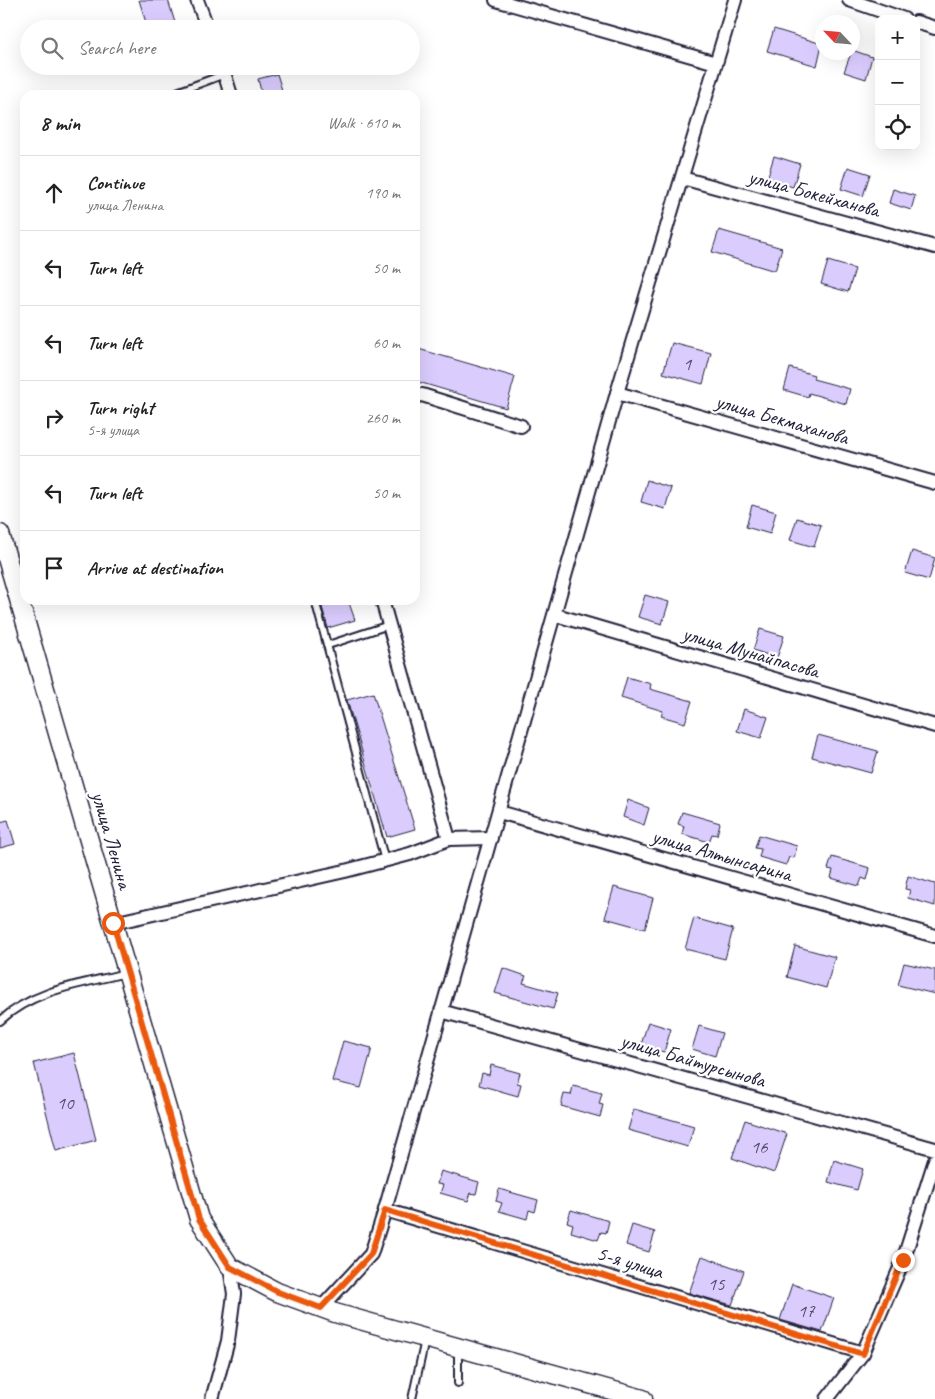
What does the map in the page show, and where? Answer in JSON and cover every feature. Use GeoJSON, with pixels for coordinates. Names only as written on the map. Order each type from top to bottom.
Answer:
{"type":"FeatureCollection","features":[{"type":"Feature","properties":{"kind":"street"},"geometry":{"type":"LineString","coordinates":[[197,0],[205,20]]}},
{"type":"Feature","properties":{"kind":"street"},"geometry":{"type":"LineString","coordinates":[[321,1308],[371,1254],[385,1210],[556,616],[617,393],[735,0]]}},
{"type":"Feature","properties":{"kind":"street"},"geometry":{"type":"LineString","coordinates":[[849,0],[892,15]]}},
{"type":"Feature","properties":{"kind":"street"},"geometry":{"type":"LineString","coordinates":[[505,1],[716,63]]}},
{"type":"Feature","properties":{"kind":"street"},"geometry":{"type":"LineString","coordinates":[[920,23],[935,28]]}},
{"type":"Feature","properties":{"kind":"street"},"geometry":{"type":"LineString","coordinates":[[225,75],[230,90]]}},
{"type":"Feature","properties":{"kind":"street","name":"улица Бокейханова"},"geometry":{"type":"LineString","coordinates":[[682,178],[935,247]]}},
{"type":"Feature","properties":{"kind":"street","name":"улица Бекмаханова"},"geometry":{"type":"LineString","coordinates":[[617,393],[935,483]]}},
{"type":"Feature","properties":{"kind":"street"},"geometry":{"type":"LineString","coordinates":[[420,395],[521,426]]}},
{"type":"Feature","properties":{"kind":"street","name":"улица Ленина"},"geometry":{"type":"LineString","coordinates":[[0,534],[20,603]]}},
{"type":"Feature","properties":{"kind":"street","name":"улица Ленина"},"geometry":{"type":"LineString","coordinates":[[21,605],[199,1219],[230,1267]]}},
{"type":"Feature","properties":{"kind":"street"},"geometry":{"type":"LineString","coordinates":[[383,605],[449,839]]}},
{"type":"Feature","properties":{"kind":"street","name":"улица Мунайпасова"},"geometry":{"type":"LineString","coordinates":[[556,616],[935,726]]}},
{"type":"Feature","properties":{"kind":"street","name":"улица Алтынсарина"},"geometry":{"type":"LineString","coordinates":[[499,812],[935,936]]}},
{"type":"Feature","properties":{"kind":"street"},"geometry":{"type":"LineString","coordinates":[[113,923],[385,861],[410,854],[449,839],[491,838]]}},
{"type":"Feature","properties":{"kind":"street","name":"улица Байтурсынова"},"geometry":{"type":"LineString","coordinates":[[441,1011],[935,1148]]}},
{"type":"Feature","properties":{"kind":"street"},"geometry":{"type":"LineString","coordinates":[[827,1399],[863,1354],[903,1260],[935,1160]]}},
{"type":"Feature","properties":{"kind":"street","name":"5-я улица"},"geometry":{"type":"LineString","coordinates":[[385,1210],[863,1354]]}},
{"type":"Feature","properties":{"kind":"street"},"geometry":{"type":"LineString","coordinates":[[230,1267],[278,1292],[321,1308],[643,1399]]}},
{"type":"Feature","properties":{"kind":"street"},"geometry":{"type":"LineString","coordinates":[[212,1399],[228,1341],[231,1322],[234,1294],[230,1267]]}},
{"type":"Feature","properties":{"kind":"lane"},"geometry":{"type":"LineString","coordinates":[[182,90],[214,75]]}},
{"type":"Feature","properties":{"kind":"lane"},"geometry":{"type":"LineString","coordinates":[[316,605],[385,861]]}},
{"type":"Feature","properties":{"kind":"lane"},"geometry":{"type":"LineString","coordinates":[[328,645],[389,625]]}},
{"type":"Feature","properties":{"kind":"lane"},"geometry":{"type":"LineString","coordinates":[[0,1021],[12,1010],[44,994],[127,972]]}},
{"type":"Feature","properties":{"kind":"lane"},"geometry":{"type":"LineString","coordinates":[[412,1399],[426,1339]]}},
{"type":"Feature","properties":{"kind":"lane"},"geometry":{"type":"LineString","coordinates":[[458,1348],[458,1383]]}},
{"type":"Feature","properties":{"kind":"building"},"geometry":{"type":"Polygon","coordinates":[[[139,0],[168,0],[174,20],[145,20],[139,0]]]}},
{"type":"Feature","properties":{"kind":"building"},"geometry":{"type":"Polygon","coordinates":[[[774,29],[815,42],[815,60],[818,60],[817,66],[767,51],[774,29]]]}},
{"type":"Feature","properties":{"kind":"building"},"geometry":{"type":"Polygon","coordinates":[[[860,53],[872,57],[866,79],[844,72],[848,60],[860,60],[860,53]]]}},
{"type":"Feature","properties":{"kind":"building"},"geometry":{"type":"Polygon","coordinates":[[[277,75],[282,90],[261,90],[258,79],[277,75]]]}},
{"type":"Feature","properties":{"kind":"building"},"geometry":{"type":"Polygon","coordinates":[[[774,156],[800,164],[793,187],[767,179],[774,156]]]}},
{"type":"Feature","properties":{"kind":"building"},"geometry":{"type":"Polygon","coordinates":[[[848,167],[870,174],[863,196],[841,189],[848,167]]]}},
{"type":"Feature","properties":{"kind":"building"},"geometry":{"type":"Polygon","coordinates":[[[893,189],[915,196],[911,210],[889,203],[893,189]]]}},
{"type":"Feature","properties":{"kind":"building"},"geometry":{"type":"Polygon","coordinates":[[[719,230],[782,248],[775,271],[712,252],[719,230]]]}},
{"type":"Feature","properties":{"kind":"building"},"geometry":{"type":"Polygon","coordinates":[[[828,261],[855,269],[848,292],[821,284],[828,261]]]}},
{"type":"Feature","properties":{"kind":"building"},"geometry":{"type":"Polygon","coordinates":[[[672,343],[711,353],[703,384],[663,373],[672,343]]]}},
{"type":"Feature","properties":{"kind":"building"},"geometry":{"type":"Polygon","coordinates":[[[420,349],[515,377],[506,408],[420,382],[420,349]]]}},
{"type":"Feature","properties":{"kind":"building"},"geometry":{"type":"Polygon","coordinates":[[[790,368],[814,375],[813,379],[850,389],[846,404],[809,393],[808,397],[784,390],[790,368]]]}},
{"type":"Feature","properties":{"kind":"building"},"geometry":{"type":"Polygon","coordinates":[[[647,480],[671,488],[665,509],[641,502],[647,480]]]}},
{"type":"Feature","properties":{"kind":"building"},"geometry":{"type":"Polygon","coordinates":[[[752,505],[776,512],[770,534],[746,527],[752,505]]]}},
{"type":"Feature","properties":{"kind":"building"},"geometry":{"type":"Polygon","coordinates":[[[797,518],[821,525],[814,547],[790,540],[797,518]]]}},
{"type":"Feature","properties":{"kind":"building"},"geometry":{"type":"Polygon","coordinates":[[[912,551],[935,558],[929,580],[905,573],[912,551]]]}},
{"type":"Feature","properties":{"kind":"building"},"geometry":{"type":"Polygon","coordinates":[[[645,595],[669,602],[662,624],[638,617],[645,595]]]}},
{"type":"Feature","properties":{"kind":"building"},"geometry":{"type":"Polygon","coordinates":[[[321,605],[350,605],[355,620],[328,628],[321,605]]]}},
{"type":"Feature","properties":{"kind":"building"},"geometry":{"type":"Polygon","coordinates":[[[760,629],[784,636],[777,658],[753,650],[760,629]]]}},
{"type":"Feature","properties":{"kind":"building"},"geometry":{"type":"Polygon","coordinates":[[[627,677],[651,684],[650,689],[692,701],[685,723],[661,716],[663,711],[621,698],[627,677]]]}},
{"type":"Feature","properties":{"kind":"building"},"geometry":{"type":"Polygon","coordinates":[[[373,693],[415,829],[387,837],[347,700],[373,693]]]}},
{"type":"Feature","properties":{"kind":"building"},"geometry":{"type":"Polygon","coordinates":[[[744,709],[768,717],[761,738],[737,731],[744,709]]]}},
{"type":"Feature","properties":{"kind":"building"},"geometry":{"type":"Polygon","coordinates":[[[818,735],[878,751],[871,773],[812,757],[818,735]]]}},
{"type":"Feature","properties":{"kind":"building"},"geometry":{"type":"Polygon","coordinates":[[[628,800],[649,808],[644,825],[623,817],[628,800]]]}},
{"type":"Feature","properties":{"kind":"building"},"geometry":{"type":"Polygon","coordinates":[[[682,812],[720,823],[717,835],[712,834],[709,842],[682,834],[684,826],[678,824],[682,812]]]}},
{"type":"Feature","properties":{"kind":"building"},"geometry":{"type":"Polygon","coordinates":[[[8,820],[15,844],[0,848],[0,822],[8,820]]]}},
{"type":"Feature","properties":{"kind":"building"},"geometry":{"type":"Polygon","coordinates":[[[759,835],[797,846],[794,858],[789,857],[786,865],[759,857],[761,849],[755,848],[759,835]]]}},
{"type":"Feature","properties":{"kind":"building"},"geometry":{"type":"Polygon","coordinates":[[[832,857],[870,868],[867,880],[862,878],[859,886],[831,878],[833,870],[828,869],[832,857]]]}},
{"type":"Feature","properties":{"kind":"building"},"geometry":{"type":"Polygon","coordinates":[[[908,876],[935,884],[935,906],[908,898],[910,890],[905,889],[908,876]]]}},
{"type":"Feature","properties":{"kind":"building"},"geometry":{"type":"Polygon","coordinates":[[[614,887],[653,898],[645,929],[605,918],[614,887]]]}},
{"type":"Feature","properties":{"kind":"building"},"geometry":{"type":"Polygon","coordinates":[[[694,918],[733,929],[725,959],[685,949],[694,918]]]}},
{"type":"Feature","properties":{"kind":"building"},"geometry":{"type":"Polygon","coordinates":[[[795,946],[835,957],[826,988],[787,977],[795,946]]]}},
{"type":"Feature","properties":{"kind":"building"},"geometry":{"type":"Polygon","coordinates":[[[904,963],[935,970],[935,994],[898,985],[904,963]]]}},
{"type":"Feature","properties":{"kind":"building"},"geometry":{"type":"Polygon","coordinates":[[[503,968],[526,976],[523,983],[558,993],[553,1009],[495,993],[503,968]]]}},
{"type":"Feature","properties":{"kind":"building"},"geometry":{"type":"Polygon","coordinates":[[[648,1022],[671,1029],[664,1052],[641,1045],[648,1022]]]}},
{"type":"Feature","properties":{"kind":"building"},"geometry":{"type":"Polygon","coordinates":[[[699,1026],[722,1033],[715,1056],[692,1049],[699,1026]]]}},
{"type":"Feature","properties":{"kind":"building"},"geometry":{"type":"Polygon","coordinates":[[[343,1041],[372,1048],[361,1088],[332,1081],[343,1041]]]}},
{"type":"Feature","properties":{"kind":"building"},"geometry":{"type":"Polygon","coordinates":[[[74,1053],[96,1140],[56,1151],[34,1063],[74,1053]]]}},
{"type":"Feature","properties":{"kind":"building"},"geometry":{"type":"Polygon","coordinates":[[[491,1065],[520,1073],[517,1083],[521,1084],[518,1096],[479,1085],[482,1073],[489,1075],[491,1065]]]}},
{"type":"Feature","properties":{"kind":"building"},"geometry":{"type":"Polygon","coordinates":[[[573,1086],[602,1093],[599,1104],[603,1105],[600,1117],[561,1106],[564,1094],[571,1095],[573,1086]]]}},
{"type":"Feature","properties":{"kind":"building"},"geometry":{"type":"Polygon","coordinates":[[[634,1109],[694,1126],[688,1147],[628,1130],[634,1109]]]}},
{"type":"Feature","properties":{"kind":"building"},"geometry":{"type":"Polygon","coordinates":[[[745,1120],[787,1134],[774,1173],[732,1158],[745,1120]]]}},
{"type":"Feature","properties":{"kind":"building"},"geometry":{"type":"Polygon","coordinates":[[[834,1160],[863,1169],[857,1190],[828,1182],[834,1160]]]}},
{"type":"Feature","properties":{"kind":"building"},"geometry":{"type":"Polygon","coordinates":[[[441,1171],[479,1182],[476,1194],[471,1193],[468,1201],[440,1193],[443,1185],[437,1184],[441,1171]]]}},
{"type":"Feature","properties":{"kind":"building"},"geometry":{"type":"Polygon","coordinates":[[[499,1189],[538,1200],[535,1212],[529,1210],[527,1219],[499,1211],[502,1203],[496,1201],[499,1189]]]}},
{"type":"Feature","properties":{"kind":"building"},"geometry":{"type":"Polygon","coordinates":[[[571,1210],[609,1221],[606,1233],[601,1232],[598,1240],[571,1232],[573,1224],[567,1222],[571,1210]]]}},
{"type":"Feature","properties":{"kind":"building"},"geometry":{"type":"Polygon","coordinates":[[[632,1225],[655,1232],[649,1252],[626,1245],[632,1225]]]}},
{"type":"Feature","properties":{"kind":"building"},"geometry":{"type":"Polygon","coordinates":[[[702,1256],[744,1271],[732,1305],[689,1293],[702,1256]]]}},
{"type":"Feature","properties":{"kind":"building"},"geometry":{"type":"Polygon","coordinates":[[[792,1284],[834,1298],[822,1332],[780,1320],[792,1284]]]}},
{"type":"Feature","properties":{"kind":"route"},"geometry":{"type":"LineString","coordinates":[[113,923],[199,1219],[230,1267],[278,1292],[321,1308],[371,1254],[385,1210],[863,1354],[903,1260]]}}]}
